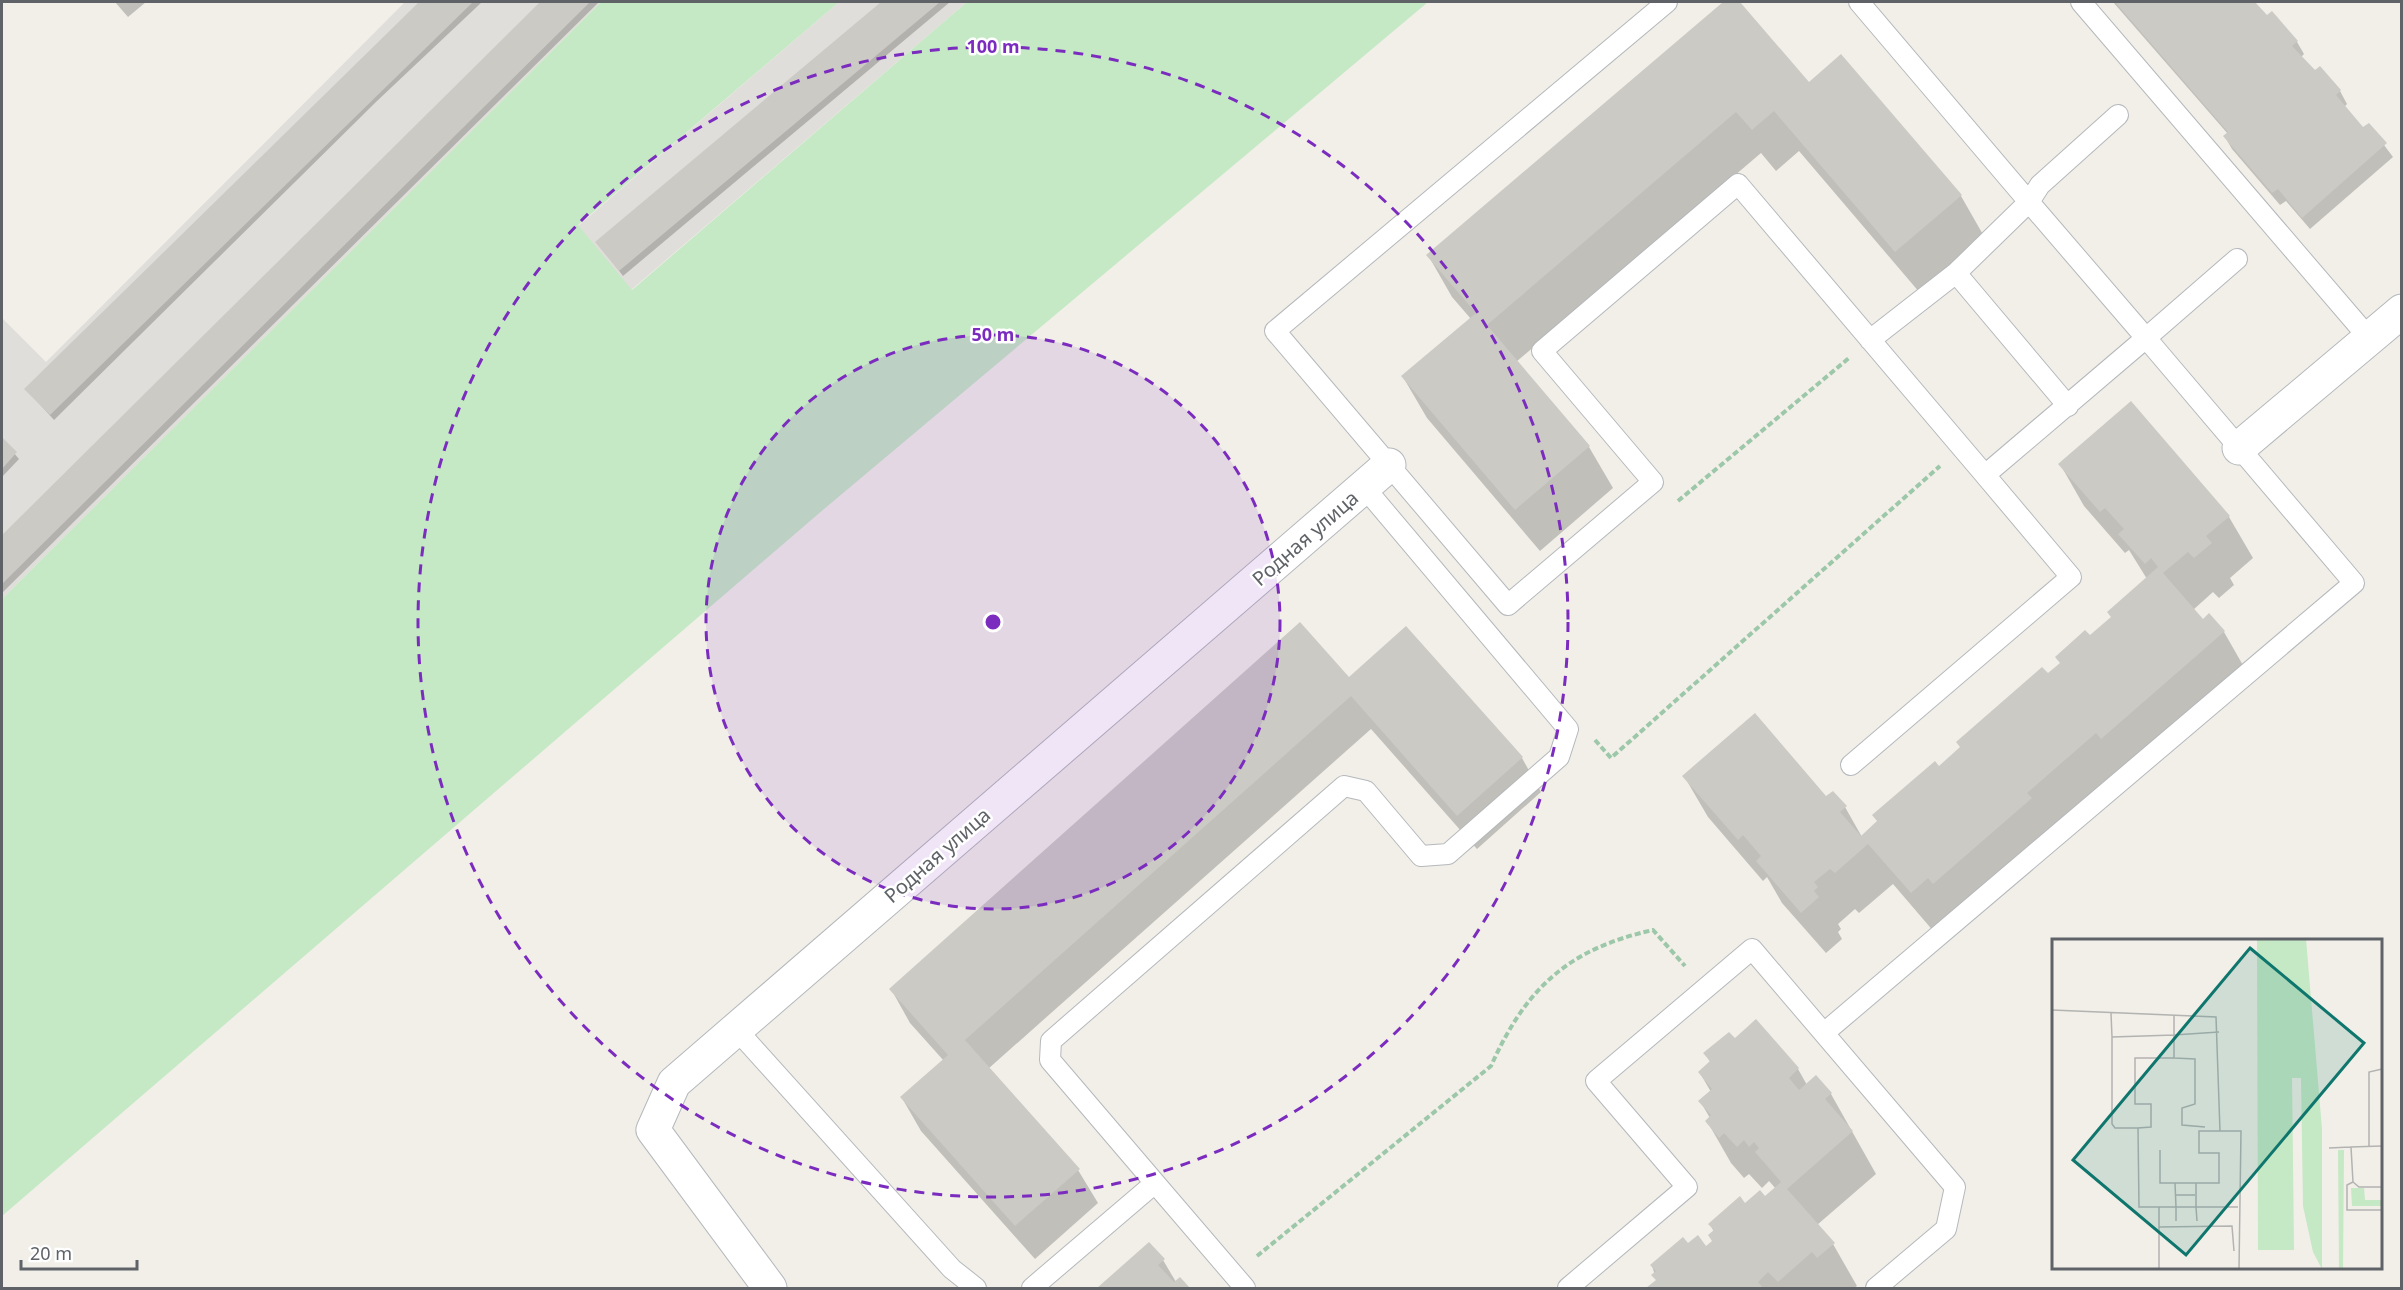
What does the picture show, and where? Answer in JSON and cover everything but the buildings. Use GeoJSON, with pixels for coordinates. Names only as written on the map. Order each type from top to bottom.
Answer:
{"type":"FeatureCollection","features":[{"type":"Feature","properties":{"kind":"street"},"geometry":{"type":"LineString","coordinates":[[2239,448],[2402,311]]}},
{"type":"Feature","properties":{"kind":"street","name":"Родная улица"},"geometry":{"type":"LineString","coordinates":[[770,1288],[653,1130],[674,1083],[1389,465]]}},
{"type":"Feature","properties":{"kind":"lane"},"geometry":{"type":"LineString","coordinates":[[1666,2],[1275,331],[1508,605],[1653,482],[1542,351],[1738,184],[2071,577],[1851,765]]}},
{"type":"Feature","properties":{"kind":"lane"},"geometry":{"type":"LineString","coordinates":[[1824,1033],[2354,583],[1859,2]]}},
{"type":"Feature","properties":{"kind":"lane"},"geometry":{"type":"LineString","coordinates":[[2081,2],[2369,338]]}},
{"type":"Feature","properties":{"kind":"lane"},"geometry":{"type":"LineString","coordinates":[[1870,340],[1956,273],[2029,202],[2040,185],[2118,115]]}},
{"type":"Feature","properties":{"kind":"lane"},"geometry":{"type":"LineString","coordinates":[[1985,475],[2237,259]]}},
{"type":"Feature","properties":{"kind":"lane"},"geometry":{"type":"LineString","coordinates":[[1956,273],[2067,406]]}},
{"type":"Feature","properties":{"kind":"lane"},"geometry":{"type":"LineString","coordinates":[[1239,1282],[1050,1060],[1051,1041],[1344,786],[1366,791],[1421,856],[1448,854],[1559,757],[1568,729],[1364,487]]}},
{"type":"Feature","properties":{"kind":"lane"},"geometry":{"type":"LineString","coordinates":[[1568,1288],[1687,1187],[1596,1081],[1752,949],[1955,1187],[1946,1229],[1876,1288]]}},
{"type":"Feature","properties":{"kind":"lane"},"geometry":{"type":"LineString","coordinates":[[736,1029],[952,1269],[976,1288]]}},
{"type":"Feature","properties":{"kind":"lane"},"geometry":{"type":"LineString","coordinates":[[1032,1288],[1155,1183]]}},
{"type":"Feature","properties":{"kind":"path"},"geometry":{"type":"LineString","coordinates":[[1672,507],[1870,340]]}},
{"type":"Feature","properties":{"kind":"path"},"geometry":{"type":"LineString","coordinates":[[1588,731],[1611,758],[1961,448]]}},
{"type":"Feature","properties":{"kind":"path"},"geometry":{"type":"LineString","coordinates":[[1239,1282],[1491,1066],[1508,1029],[1528,1000],[1555,973],[1599,946],[1622,937],[1653,930],[1704,989]]}},
{"type":"Feature","properties":{"kind":"shaded area"},"geometry":{"type":"Polygon","coordinates":[[[405,2],[601,2],[2,599],[2,318],[46,362],[405,2]]]}},
{"type":"Feature","properties":{"kind":"shaded area"},"geometry":{"type":"Polygon","coordinates":[[[839,2],[967,2],[631,290],[578,226],[839,2]]]}},
{"type":"Feature","properties":{"kind":"green space"},"geometry":{"type":"Polygon","coordinates":[[[601,2],[839,2],[578,225],[632,290],[967,2],[1428,2],[824,509],[2,1216],[2,599],[601,2]]]}}]}
